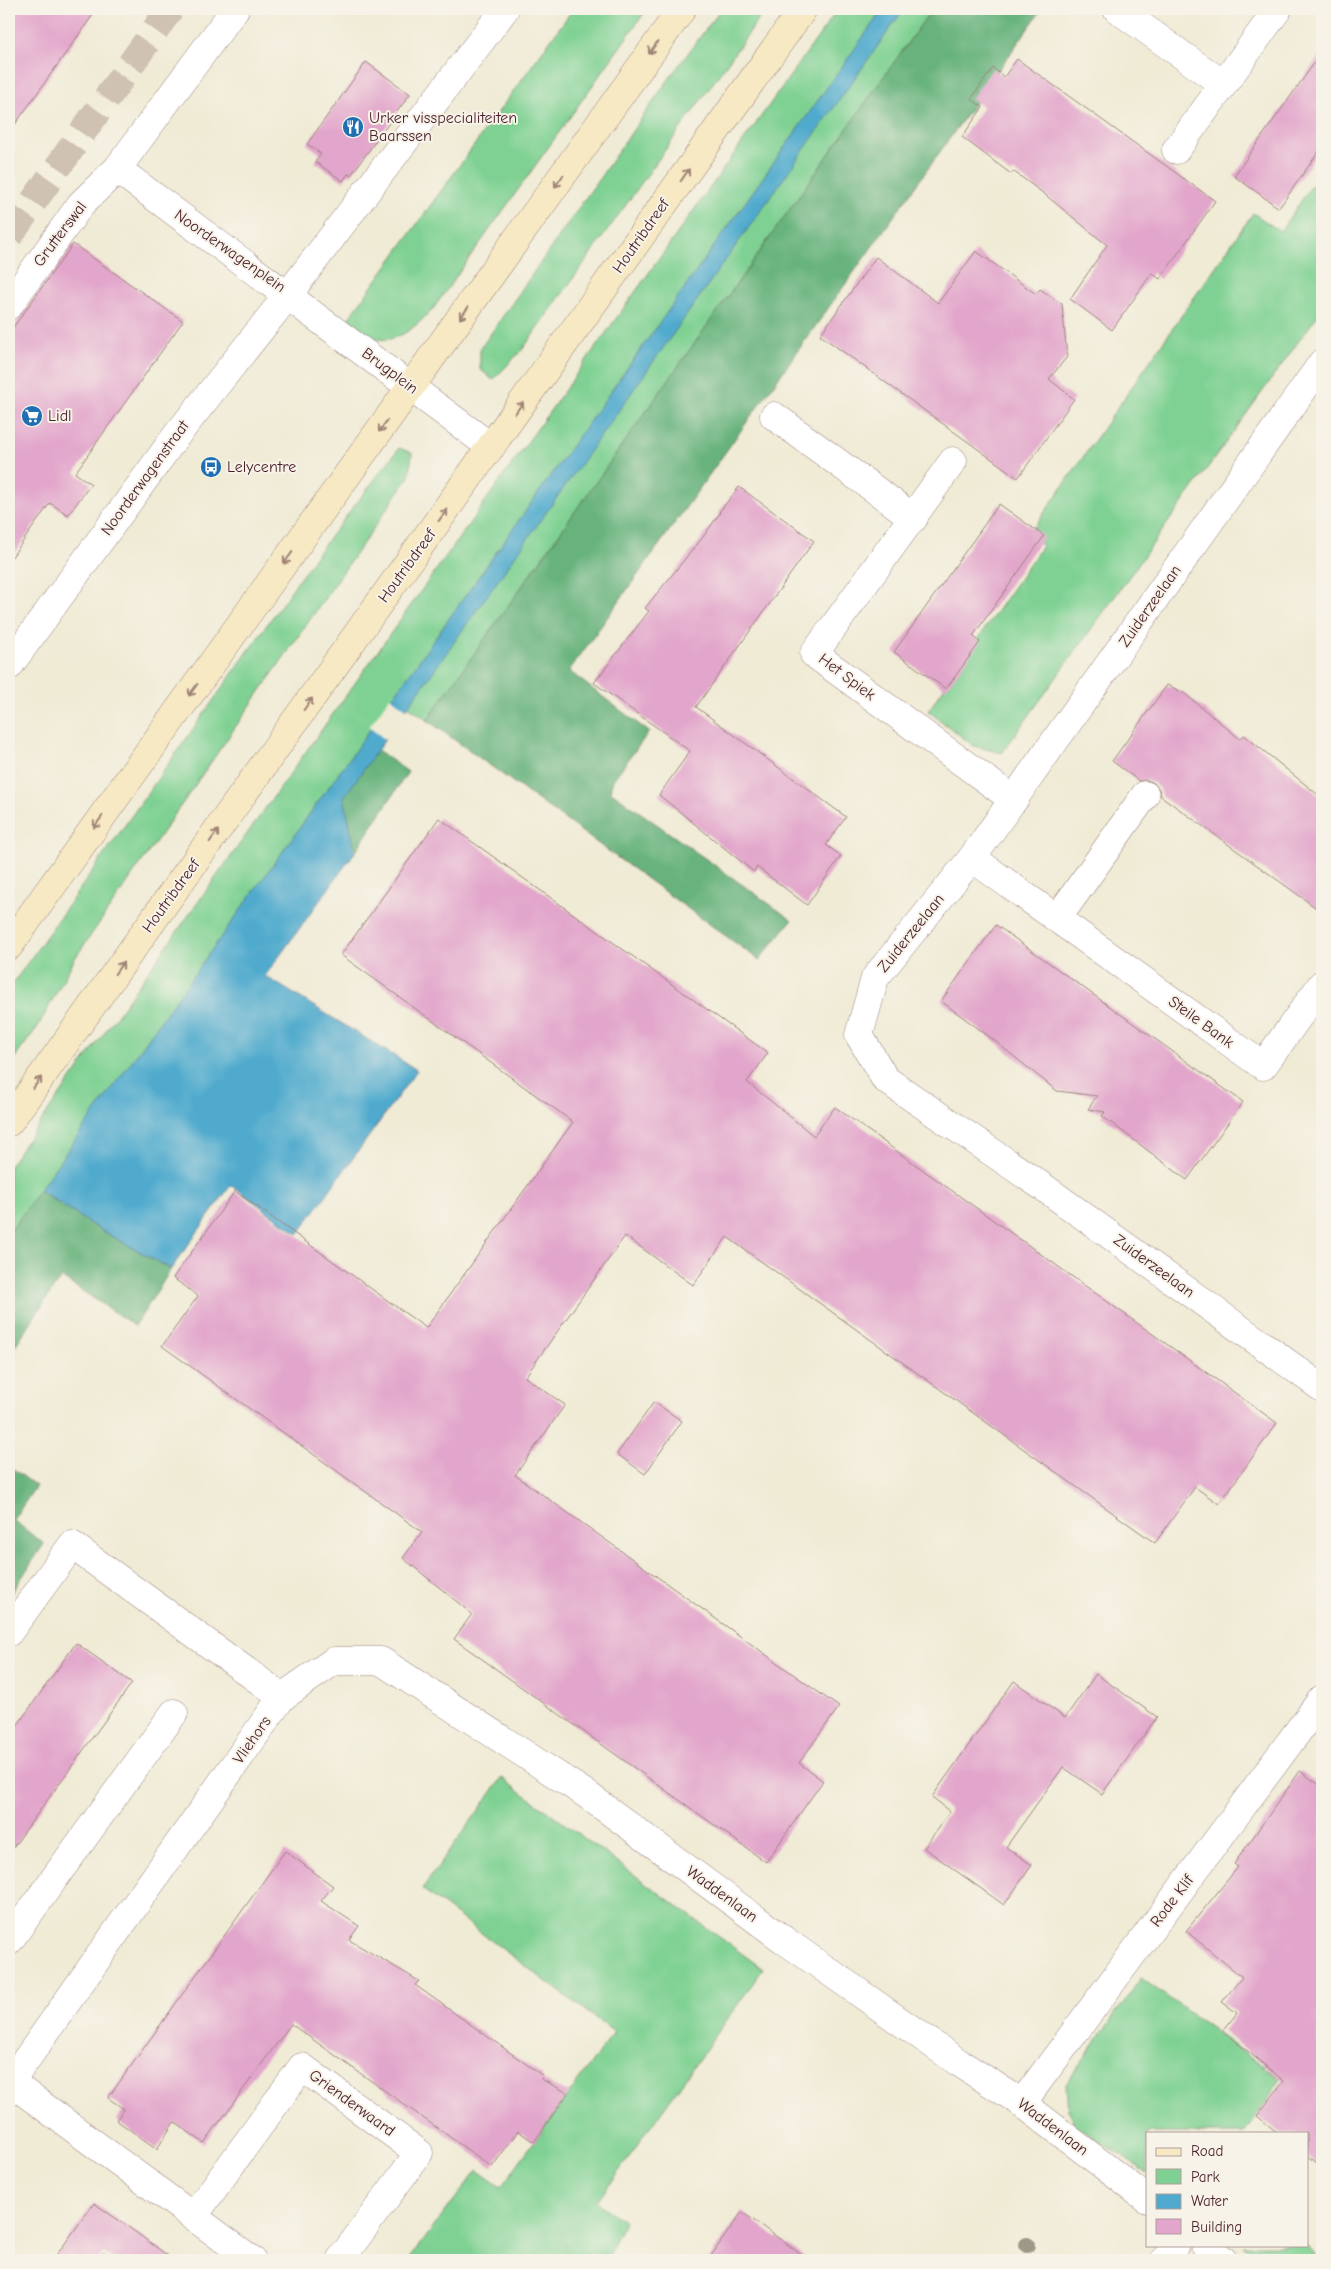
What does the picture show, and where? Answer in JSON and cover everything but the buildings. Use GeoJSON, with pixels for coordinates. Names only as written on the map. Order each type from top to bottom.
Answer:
{"type":"FeatureCollection","features":[{"type":"Feature","properties":{"kind":"main road"},"geometry":{"type":"LineString","coordinates":[[9,946],[682,9]]}},
{"type":"Feature","properties":{"kind":"main road","name":"Houtribdreef"},"geometry":{"type":"LineString","coordinates":[[9,1122],[803,9]]}},
{"type":"Feature","properties":{"kind":"street"},"geometry":{"type":"LineString","coordinates":[[117,168],[235,9]]}},
{"type":"Feature","properties":{"kind":"street","name":"Noorderwagenplein"},"geometry":{"type":"LineString","coordinates":[[117,168],[288,295],[505,9]]}},
{"type":"Feature","properties":{"kind":"street"},"geometry":{"type":"LineString","coordinates":[[1116,9],[1223,84]]}},
{"type":"Feature","properties":{"kind":"street"},"geometry":{"type":"LineString","coordinates":[[1176,150],[1278,9]]}},
{"type":"Feature","properties":{"kind":"street","name":"Grutterswal"},"geometry":{"type":"LineString","coordinates":[[9,305],[81,204],[117,168]]}},
{"type":"Feature","properties":{"kind":"street","name":"Brugplein"},"geometry":{"type":"LineString","coordinates":[[288,295],[491,447]]}},
{"type":"Feature","properties":{"kind":"street","name":"Noorderwagenstraat"},"geometry":{"type":"LineString","coordinates":[[9,666],[176,436],[288,295]]}},
{"type":"Feature","properties":{"kind":"street","name":"Zuiderzeelaan"},"geometry":{"type":"LineString","coordinates":[[1322,363],[972,858],[875,978],[859,1036],[885,1079],[1046,1188],[1322,1388]]}},
{"type":"Feature","properties":{"kind":"street"},"geometry":{"type":"LineString","coordinates":[[774,416],[914,518]]}},
{"type":"Feature","properties":{"kind":"street","name":"Het Spiek"},"geometry":{"type":"LineString","coordinates":[[953,461],[914,518],[814,654],[1014,800]]}},
{"type":"Feature","properties":{"kind":"street"},"geometry":{"type":"LineString","coordinates":[[1057,919],[1145,795]]}},
{"type":"Feature","properties":{"kind":"street","name":"Steile Bank"},"geometry":{"type":"LineString","coordinates":[[972,858],[1263,1066],[1322,984]]}},
{"type":"Feature","properties":{"kind":"street"},"geometry":{"type":"LineString","coordinates":[[9,1632],[72,1545],[282,1697]]}},
{"type":"Feature","properties":{"kind":"street","name":"Waddenlaan"},"geometry":{"type":"LineString","coordinates":[[282,1697],[334,1661],[381,1661],[586,1794],[784,1940],[958,2062],[1022,2103],[1146,2198]]}},
{"type":"Feature","properties":{"kind":"street","name":"Vliehors"},"geometry":{"type":"LineString","coordinates":[[9,2083],[282,1697]]}},
{"type":"Feature","properties":{"kind":"street","name":"Rode Klif"},"geometry":{"type":"LineString","coordinates":[[1022,2103],[1322,1700]]}},
{"type":"Feature","properties":{"kind":"street"},"geometry":{"type":"LineString","coordinates":[[9,1941],[174,1713]]}},
{"type":"Feature","properties":{"kind":"street","name":"Grienderwaard"},"geometry":{"type":"LineString","coordinates":[[193,2217],[302,2067],[418,2153],[340,2260]]}},
{"type":"Feature","properties":{"kind":"street"},"geometry":{"type":"LineString","coordinates":[[9,2083],[252,2260]]}},
{"type":"Feature","properties":{"kind":"street"},"geometry":{"type":"LineString","coordinates":[[1164,2260],[1174,2246]]}},
{"type":"Feature","properties":{"kind":"street"},"geometry":{"type":"LineString","coordinates":[[1206,2246],[1223,2260]]}},
{"type":"Feature","properties":{"kind":"green space"},"geometry":{"type":"Polygon","coordinates":[[[573,9],[647,9],[433,309],[413,328],[392,338],[382,340],[370,338],[359,332],[346,322],[573,9]]]}},
{"type":"Feature","properties":{"kind":"green space"},"geometry":{"type":"Polygon","coordinates":[[[721,9],[766,9],[522,350],[493,380],[480,369],[480,349],[671,76],[721,9]]]}},
{"type":"Feature","properties":{"kind":"green space"},"geometry":{"type":"Polygon","coordinates":[[[838,9],[932,9],[427,720],[396,697],[9,1234],[9,1166],[838,9]]]}},
{"type":"Feature","properties":{"kind":"green space"},"geometry":{"type":"Polygon","coordinates":[[[932,9],[1042,9],[569,671],[649,732],[613,780],[610,791],[792,920],[759,960],[427,720],[932,9]]]}},
{"type":"Feature","properties":{"kind":"green space"},"geometry":{"type":"Polygon","coordinates":[[[1322,171],[1322,309],[1002,753],[974,746],[928,711],[1042,546],[1031,532],[1253,213],[1280,231],[1322,171]]]}},
{"type":"Feature","properties":{"kind":"green space"},"geometry":{"type":"Polygon","coordinates":[[[399,448],[412,453],[409,477],[75,958],[39,1025],[9,1066],[9,989],[317,554],[399,448]]]}},
{"type":"Feature","properties":{"kind":"green space"},"geometry":{"type":"Polygon","coordinates":[[[364,740],[408,772],[355,852],[339,773],[364,740]]]}},
{"type":"Feature","properties":{"kind":"green space"},"geometry":{"type":"Polygon","coordinates":[[[39,1190],[95,1227],[171,1269],[135,1326],[61,1277],[9,1355],[9,1234],[39,1190]]]}},
{"type":"Feature","properties":{"kind":"green space"},"geometry":{"type":"Polygon","coordinates":[[[9,1466],[36,1486],[13,1520],[44,1544],[9,1597],[9,1466]]]}},
{"type":"Feature","properties":{"kind":"green space"},"geometry":{"type":"Polygon","coordinates":[[[502,1778],[763,1969],[597,2202],[624,2222],[607,2260],[409,2260],[477,2170],[501,2187],[614,2032],[422,1889],[502,1778]]]}},
{"type":"Feature","properties":{"kind":"green space"},"geometry":{"type":"Polygon","coordinates":[[[1141,1978],[1281,2079],[1245,2132],[1146,2132],[1146,2172],[1076,2126],[1068,2110],[1066,2084],[1141,1978]]]}},
{"type":"Feature","properties":{"kind":"green space"},"geometry":{"type":"Polygon","coordinates":[[[1244,2246],[1307,2246],[1322,2260],[1261,2260],[1244,2246]]]}},
{"type":"Feature","properties":{"kind":"water"},"geometry":{"type":"Polygon","coordinates":[[[883,9],[904,9],[344,797],[355,852],[265,976],[417,1070],[298,1234],[231,1185],[171,1269],[95,1227],[39,1190],[339,773],[883,9]]]}},
{"type":"Feature","properties":{"kind":"pier"},"geometry":{"type":"Polygon","coordinates":[[[390,697],[409,711],[387,741],[369,727],[390,697]]]}},
{"type":"Feature","properties":{"kind":"tunnel"},"geometry":{"type":"LineString","coordinates":[[9,236],[170,9]]}},
{"type":"Feature","properties":{"kind":"place","name":"Urker visspecialiteiten Baarssen"},"geometry":{"type":"Point","coordinates":[353,127]}},
{"type":"Feature","properties":{"kind":"place","name":"Lidl"},"geometry":{"type":"Point","coordinates":[32,416]}},
{"type":"Feature","properties":{"kind":"place","name":"Lelycentre"},"geometry":{"type":"Point","coordinates":[211,467]}}]}
